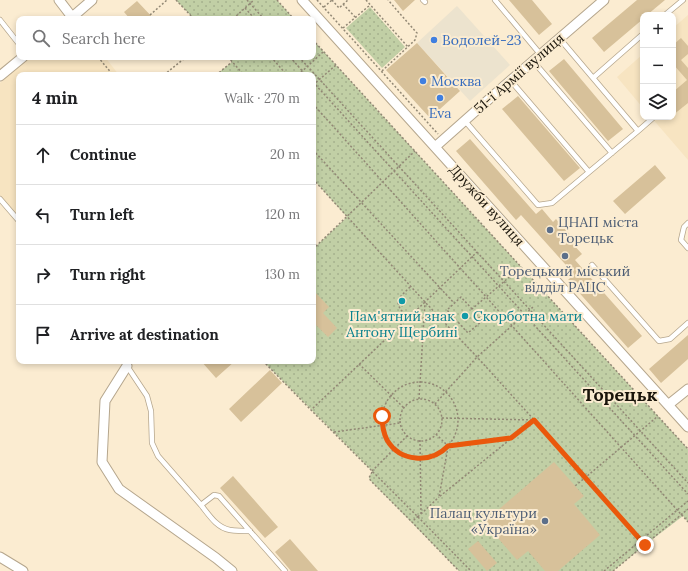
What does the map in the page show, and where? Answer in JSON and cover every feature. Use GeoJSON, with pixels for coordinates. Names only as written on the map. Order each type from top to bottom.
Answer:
{"type":"FeatureCollection","features":[{"type":"Feature","properties":{"kind":"street"},"geometry":{"type":"LineString","coordinates":[[59,0],[70,16]]}},
{"type":"Feature","properties":{"kind":"street"},"geometry":{"type":"LineString","coordinates":[[73,16],[92,0]]}},
{"type":"Feature","properties":{"kind":"street","name":"Дружби вулиця"},"geometry":{"type":"LineString","coordinates":[[302,0],[688,427]]}},
{"type":"Feature","properties":{"kind":"street","name":"51-ї Армії вулиця"},"geometry":{"type":"LineString","coordinates":[[435,147],[604,0]]}},
{"type":"Feature","properties":{"kind":"street"},"geometry":{"type":"LineString","coordinates":[[0,76],[19,60]]}},
{"type":"Feature","properties":{"kind":"street"},"geometry":{"type":"LineString","coordinates":[[126,364],[106,402],[102,462],[119,489],[232,571]]}},
{"type":"Feature","properties":{"kind":"street"},"geometry":{"type":"LineString","coordinates":[[668,405],[688,389]]}},
{"type":"Feature","properties":{"kind":"street"},"geometry":{"type":"LineString","coordinates":[[0,556],[23,571]]}},
{"type":"Feature","properties":{"kind":"lane"},"geometry":{"type":"LineString","coordinates":[[495,0],[541,55]]}},
{"type":"Feature","properties":{"kind":"lane"},"geometry":{"type":"LineString","coordinates":[[669,12],[683,0]]}},
{"type":"Feature","properties":{"kind":"lane"},"geometry":{"type":"LineString","coordinates":[[0,20],[16,40]]}},
{"type":"Feature","properties":{"kind":"lane"},"geometry":{"type":"LineString","coordinates":[[593,78],[640,37]]}},
{"type":"Feature","properties":{"kind":"lane"},"geometry":{"type":"LineString","coordinates":[[560,39],[638,131]]}},
{"type":"Feature","properties":{"kind":"lane"},"geometry":{"type":"LineString","coordinates":[[533,62],[612,153]]}},
{"type":"Feature","properties":{"kind":"lane"},"geometry":{"type":"LineString","coordinates":[[511,80],[589,172]]}},
{"type":"Feature","properties":{"kind":"lane"},"geometry":{"type":"LineString","coordinates":[[465,121],[538,205],[552,203],[651,120]]}},
{"type":"Feature","properties":{"kind":"lane"},"geometry":{"type":"LineString","coordinates":[[0,199],[16,218]]}},
{"type":"Feature","properties":{"kind":"lane"},"geometry":{"type":"LineString","coordinates":[[688,223],[684,227],[681,240],[688,248]]}},
{"type":"Feature","properties":{"kind":"lane"},"geometry":{"type":"LineString","coordinates":[[592,265],[659,341],[670,339],[688,323]]}},
{"type":"Feature","properties":{"kind":"lane"},"geometry":{"type":"LineString","coordinates":[[126,364],[147,396],[151,411],[152,443],[158,456],[220,527],[229,530],[250,531]]}},
{"type":"Feature","properties":{"kind":"lane"},"geometry":{"type":"LineString","coordinates":[[201,505],[214,495],[219,496],[285,571]]}},
{"type":"Feature","properties":{"kind":"path"},"geometry":{"type":"LineString","coordinates":[[150,15],[167,0]]}},
{"type":"Feature","properties":{"kind":"path"},"geometry":{"type":"LineString","coordinates":[[176,0],[191,16]]}},
{"type":"Feature","properties":{"kind":"path"},"geometry":{"type":"LineString","coordinates":[[247,0],[261,16]]}},
{"type":"Feature","properties":{"kind":"path"},"geometry":{"type":"LineString","coordinates":[[237,16],[254,0]]}},
{"type":"Feature","properties":{"kind":"path"},"geometry":{"type":"LineString","coordinates":[[277,0],[291,16]]}},
{"type":"Feature","properties":{"kind":"path"},"geometry":{"type":"LineString","coordinates":[[317,0],[443,140]]}},
{"type":"Feature","properties":{"kind":"path"},"geometry":{"type":"LineString","coordinates":[[324,7],[332,0],[339,8],[348,0]]}},
{"type":"Feature","properties":{"kind":"path"},"geometry":{"type":"LineString","coordinates":[[366,0],[408,47]]}},
{"type":"Feature","properties":{"kind":"path"},"geometry":{"type":"LineString","coordinates":[[382,71],[415,40],[417,33],[388,0]]}},
{"type":"Feature","properties":{"kind":"path"},"geometry":{"type":"LineString","coordinates":[[343,4],[355,17]]}},
{"type":"Feature","properties":{"kind":"path"},"geometry":{"type":"LineString","coordinates":[[343,28],[370,5]]}},
{"type":"Feature","properties":{"kind":"path"},"geometry":{"type":"LineString","coordinates":[[245,8],[252,16]]}},
{"type":"Feature","properties":{"kind":"path"},"geometry":{"type":"LineString","coordinates":[[316,43],[688,449]]}},
{"type":"Feature","properties":{"kind":"path"},"geometry":{"type":"LineString","coordinates":[[316,58],[324,51]]}},
{"type":"Feature","properties":{"kind":"path"},"geometry":{"type":"LineString","coordinates":[[100,60],[110,72]]}},
{"type":"Feature","properties":{"kind":"path"},"geometry":{"type":"LineString","coordinates":[[168,72],[182,60]]}},
{"type":"Feature","properties":{"kind":"path"},"geometry":{"type":"LineString","coordinates":[[273,60],[284,72]]}},
{"type":"Feature","properties":{"kind":"path"},"geometry":{"type":"LineString","coordinates":[[293,60],[303,72]]}},
{"type":"Feature","properties":{"kind":"path"},"geometry":{"type":"LineString","coordinates":[[302,60],[313,72]]}},
{"type":"Feature","properties":{"kind":"path"},"geometry":{"type":"LineString","coordinates":[[301,72],[314,60]]}},
{"type":"Feature","properties":{"kind":"path"},"geometry":{"type":"LineString","coordinates":[[220,72],[232,62],[241,72]]}},
{"type":"Feature","properties":{"kind":"path"},"geometry":{"type":"LineString","coordinates":[[316,81],[336,64]]}},
{"type":"Feature","properties":{"kind":"path"},"geometry":{"type":"LineString","coordinates":[[316,76],[688,483]]}},
{"type":"Feature","properties":{"kind":"path"},"geometry":{"type":"LineString","coordinates":[[316,87],[688,494]]}},
{"type":"Feature","properties":{"kind":"path"},"geometry":{"type":"LineString","coordinates":[[316,107],[688,522]]}},
{"type":"Feature","properties":{"kind":"path"},"geometry":{"type":"LineString","coordinates":[[316,246],[415,151]]}},
{"type":"Feature","properties":{"kind":"path"},"geometry":{"type":"LineString","coordinates":[[316,153],[454,303]]}},
{"type":"Feature","properties":{"kind":"path"},"geometry":{"type":"LineString","coordinates":[[316,182],[586,477],[645,545]]}},
{"type":"Feature","properties":{"kind":"path"},"geometry":{"type":"LineString","coordinates":[[311,410],[477,252]]}},
{"type":"Feature","properties":{"kind":"path"},"geometry":{"type":"LineString","coordinates":[[472,309],[521,267]]}},
{"type":"Feature","properties":{"kind":"path"},"geometry":{"type":"LineString","coordinates":[[408,317],[400,309],[398,303],[401,296],[411,286]]}},
{"type":"Feature","properties":{"kind":"path"},"geometry":{"type":"LineString","coordinates":[[461,297],[472,309],[482,320],[468,333],[447,310],[461,297]]}},
{"type":"Feature","properties":{"kind":"path"},"geometry":{"type":"LineString","coordinates":[[419,399],[425,302]]}},
{"type":"Feature","properties":{"kind":"path"},"geometry":{"type":"LineString","coordinates":[[435,404],[477,357],[533,307]]}},
{"type":"Feature","properties":{"kind":"path"},"geometry":{"type":"LineString","coordinates":[[266,364],[471,571]]}},
{"type":"Feature","properties":{"kind":"path"},"geometry":{"type":"LineString","coordinates":[[359,364],[404,408]]}},
{"type":"Feature","properties":{"kind":"path"},"geometry":{"type":"LineString","coordinates":[[439,498],[448,446],[453,442],[458,431],[459,418],[457,406],[441,387],[430,382],[416,382],[404,385],[393,393],[385,403],[382,416],[383,429],[388,441],[397,451],[408,457],[421,459],[433,457],[444,451],[448,446],[511,438]]}},
{"type":"Feature","properties":{"kind":"path"},"geometry":{"type":"LineString","coordinates":[[419,399],[428,400],[435,404],[439,409],[442,418],[440,429],[430,438],[417,440],[410,438],[401,427],[400,423],[401,414],[404,408],[409,403],[419,399]]}},
{"type":"Feature","properties":{"kind":"path"},"geometry":{"type":"LineString","coordinates":[[575,486],[658,416]]}},
{"type":"Feature","properties":{"kind":"path"},"geometry":{"type":"LineString","coordinates":[[442,418],[534,420]]}},
{"type":"Feature","properties":{"kind":"path"},"geometry":{"type":"LineString","coordinates":[[412,522],[534,420]]}},
{"type":"Feature","properties":{"kind":"path"},"geometry":{"type":"LineString","coordinates":[[333,432],[400,423]]}},
{"type":"Feature","properties":{"kind":"path"},"geometry":{"type":"LineString","coordinates":[[436,434],[448,446]]}},
{"type":"Feature","properties":{"kind":"path"},"geometry":{"type":"LineString","coordinates":[[408,435],[372,471],[369,478],[459,571]]}},
{"type":"Feature","properties":{"kind":"path"},"geometry":{"type":"LineString","coordinates":[[420,440],[421,513]]}},
{"type":"Feature","properties":{"kind":"path"},"geometry":{"type":"LineString","coordinates":[[604,571],[688,501]]}},
{"type":"Feature","properties":{"kind":"path"},"geometry":{"type":"LineString","coordinates":[[613,571],[688,509]]}},
{"type":"Feature","properties":{"kind":"shaded area"},"geometry":{"type":"Polygon","coordinates":[[[457,6],[510,65],[470,101],[417,43],[457,6]]]}},
{"type":"Feature","properties":{"kind":"shaded area"},"geometry":{"type":"Polygon","coordinates":[[[688,15],[688,160],[654,120],[676,120],[676,25],[688,15]]]}},
{"type":"Feature","properties":{"kind":"shaded area"},"geometry":{"type":"Polygon","coordinates":[[[640,57],[640,104],[617,77],[640,57]]]}},
{"type":"Feature","properties":{"kind":"shaded area"},"geometry":{"type":"Polygon","coordinates":[[[27,60],[107,60],[117,72],[16,72],[16,215],[0,199],[0,83],[27,60]]]}},
{"type":"Feature","properties":{"kind":"green space"},"geometry":{"type":"Polygon","coordinates":[[[176,0],[277,0],[291,16],[191,16],[176,0]]]}},
{"type":"Feature","properties":{"kind":"green space"},"geometry":{"type":"Polygon","coordinates":[[[370,7],[405,47],[382,68],[346,28],[370,7]]]}},
{"type":"Feature","properties":{"kind":"green space"},"geometry":{"type":"Polygon","coordinates":[[[316,43],[688,449],[688,522],[683,516],[613,571],[459,571],[371,481],[369,478],[372,471],[266,364],[316,364],[316,246],[347,217],[316,182],[316,72],[220,72],[232,62],[230,60],[316,60],[316,43]]]}},
{"type":"Feature","properties":{"kind":"building"},"geometry":{"type":"Polygon","coordinates":[[[394,0],[415,0],[403,11],[394,0]]]}},
{"type":"Feature","properties":{"kind":"building"},"geometry":{"type":"Polygon","coordinates":[[[509,0],[532,0],[552,24],[539,35],[509,0]]]}},
{"type":"Feature","properties":{"kind":"building"},"geometry":{"type":"Polygon","coordinates":[[[637,0],[665,0],[651,12],[640,12],[640,22],[604,52],[592,38],[637,0]]]}},
{"type":"Feature","properties":{"kind":"building"},"geometry":{"type":"Polygon","coordinates":[[[137,1],[151,16],[127,16],[124,12],[137,1]]]}},
{"type":"Feature","properties":{"kind":"building"},"geometry":{"type":"Polygon","coordinates":[[[681,38],[688,46],[688,54],[681,60],[688,68],[688,103],[676,113],[676,89],[687,80],[676,67],[676,42],[681,38]]]}},
{"type":"Feature","properties":{"kind":"building","name":"Москва"},"geometry":{"type":"Polygon","coordinates":[[[417,43],[460,91],[430,118],[386,70],[417,43]]]}},
{"type":"Feature","properties":{"kind":"building"},"geometry":{"type":"Polygon","coordinates":[[[564,59],[623,129],[608,141],[549,71],[564,59]]]}},
{"type":"Feature","properties":{"kind":"building"},"geometry":{"type":"Polygon","coordinates":[[[518,96],[580,168],[564,181],[502,109],[518,96]]]}},
{"type":"Feature","properties":{"kind":"building"},"geometry":{"type":"Polygon","coordinates":[[[470,139],[536,214],[542,209],[553,222],[556,219],[574,239],[571,242],[582,254],[575,260],[642,336],[628,348],[568,280],[574,274],[521,215],[516,220],[456,151],[470,139]]]}},
{"type":"Feature","properties":{"kind":"building"},"geometry":{"type":"Polygon","coordinates":[[[655,165],[666,178],[625,214],[613,201],[655,165]]]}},
{"type":"Feature","properties":{"kind":"building"},"geometry":{"type":"Polygon","coordinates":[[[316,293],[329,307],[323,313],[337,328],[328,337],[316,325],[316,293]]]}},
{"type":"Feature","properties":{"kind":"building"},"geometry":{"type":"Polygon","coordinates":[[[688,335],[688,359],[661,383],[649,369],[688,335]]]}},
{"type":"Feature","properties":{"kind":"building"},"geometry":{"type":"Polygon","coordinates":[[[204,364],[232,364],[216,378],[204,364]]]}},
{"type":"Feature","properties":{"kind":"building"},"geometry":{"type":"Polygon","coordinates":[[[270,370],[282,383],[241,422],[229,409],[270,370]]]}},
{"type":"Feature","properties":{"kind":"building"},"geometry":{"type":"Polygon","coordinates":[[[554,462],[584,496],[574,504],[600,535],[558,571],[545,571],[528,551],[517,560],[484,522],[554,462]]]}},
{"type":"Feature","properties":{"kind":"building"},"geometry":{"type":"Polygon","coordinates":[[[233,476],[278,527],[265,538],[220,488],[233,476]]]}},
{"type":"Feature","properties":{"kind":"building"},"geometry":{"type":"Polygon","coordinates":[[[290,539],[318,571],[291,571],[275,552],[290,539]]]}},
{"type":"Feature","properties":{"kind":"building"},"geometry":{"type":"Polygon","coordinates":[[[478,541],[497,563],[487,571],[468,549],[478,541]]]}},
{"type":"Feature","properties":{"kind":"place","name":"Водолей-23"},"geometry":{"type":"Point","coordinates":[434,40]}},
{"type":"Feature","properties":{"kind":"place","name":"Москва"},"geometry":{"type":"Point","coordinates":[423,81]}},
{"type":"Feature","properties":{"kind":"place","name":"Eva"},"geometry":{"type":"Point","coordinates":[440,98]}},
{"type":"Feature","properties":{"kind":"place","name":"ЦНАП міста Торецьк"},"geometry":{"type":"Point","coordinates":[550,230]}},
{"type":"Feature","properties":{"kind":"place","name":"Торецький міський відділ РАЦС"},"geometry":{"type":"Point","coordinates":[565,256]}},
{"type":"Feature","properties":{"kind":"place","name":"Пам'ятний знак Антону Щербині"},"geometry":{"type":"Point","coordinates":[402,301]}},
{"type":"Feature","properties":{"kind":"place","name":"Скорботна мати"},"geometry":{"type":"Point","coordinates":[465,316]}},
{"type":"Feature","properties":{"kind":"place","name":"Палац культури «Україна»"},"geometry":{"type":"Point","coordinates":[545,521]}},
{"type":"Feature","properties":{"kind":"district","name":"Торецьк"},"geometry":{"type":"Point","coordinates":[620,395]}},
{"type":"Feature","properties":{"kind":"route"},"geometry":{"type":"LineString","coordinates":[[382,416],[383,429],[388,441],[397,451],[408,457],[421,459],[433,457],[444,451],[448,446],[511,438],[534,420],[645,545]]}}]}
